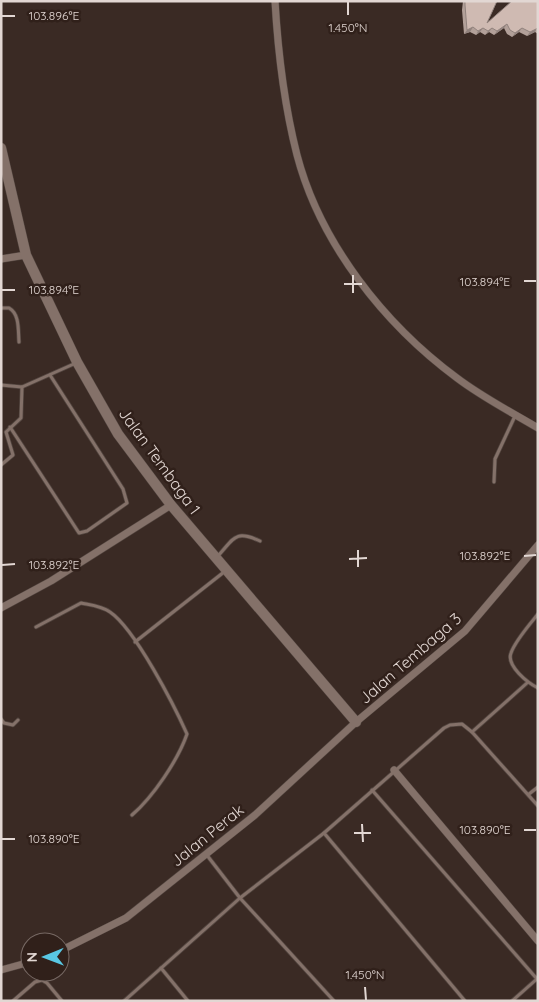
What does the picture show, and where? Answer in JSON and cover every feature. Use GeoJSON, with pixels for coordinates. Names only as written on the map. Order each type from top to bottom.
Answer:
{"type":"FeatureCollection","features":[{"type":"Feature","properties":{"kind":"street"},"geometry":{"type":"LineString","coordinates":[[275,1],[279,63],[297,156],[311,197],[334,246],[361,284],[393,320],[434,359],[458,379],[538,428]]}},
{"type":"Feature","properties":{"kind":"street","name":"Jalan Tembaga 1"},"geometry":{"type":"LineString","coordinates":[[1,148],[26,254],[77,362],[118,434],[171,505],[356,722]]}},
{"type":"Feature","properties":{"kind":"street"},"geometry":{"type":"LineString","coordinates":[[1,259],[26,254]]}},
{"type":"Feature","properties":{"kind":"street"},"geometry":{"type":"LineString","coordinates":[[1,608],[51,581],[171,505]]}},
{"type":"Feature","properties":{"kind":"street","name":"Jalan Tembaga 3"},"geometry":{"type":"LineString","coordinates":[[356,722],[465,631],[538,546]]}},
{"type":"Feature","properties":{"kind":"street","name":"Jalan Perak"},"geometry":{"type":"LineString","coordinates":[[70,946],[126,918],[255,814],[356,722]]}},
{"type":"Feature","properties":{"kind":"street"},"geometry":{"type":"LineString","coordinates":[[394,770],[538,941]]}},
{"type":"Feature","properties":{"kind":"street"},"geometry":{"type":"LineString","coordinates":[[1,970],[20,965]]}},
{"type":"Feature","properties":{"kind":"lane"},"geometry":{"type":"LineString","coordinates":[[1,308],[9,308],[14,312],[18,322],[19,342]]}},
{"type":"Feature","properties":{"kind":"lane"},"geometry":{"type":"LineString","coordinates":[[1,385],[22,387],[77,362]]}},
{"type":"Feature","properties":{"kind":"lane"},"geometry":{"type":"LineString","coordinates":[[10,427],[79,533],[87,531],[127,503],[123,489],[50,374]]}},
{"type":"Feature","properties":{"kind":"lane"},"geometry":{"type":"LineString","coordinates":[[1,465],[13,455],[6,435],[10,427],[21,418],[22,387]]}},
{"type":"Feature","properties":{"kind":"lane"},"geometry":{"type":"LineString","coordinates":[[494,482],[495,459],[515,415]]}},
{"type":"Feature","properties":{"kind":"lane"},"geometry":{"type":"LineString","coordinates":[[216,558],[238,536],[246,534],[260,541]]}},
{"type":"Feature","properties":{"kind":"lane"},"geometry":{"type":"LineString","coordinates":[[135,642],[226,570]]}},
{"type":"Feature","properties":{"kind":"lane"},"geometry":{"type":"LineString","coordinates":[[36,627],[81,603],[109,612],[121,622],[135,642],[187,734],[183,746],[147,803],[132,815]]}},
{"type":"Feature","properties":{"kind":"lane"},"geometry":{"type":"LineString","coordinates":[[538,614],[510,654],[511,662],[527,683],[538,688]]}},
{"type":"Feature","properties":{"kind":"lane"},"geometry":{"type":"LineString","coordinates":[[472,732],[527,683]]}},
{"type":"Feature","properties":{"kind":"lane"},"geometry":{"type":"LineString","coordinates":[[1,719],[4,723],[13,725],[18,720]]}},
{"type":"Feature","properties":{"kind":"lane"},"geometry":{"type":"LineString","coordinates":[[124,1001],[240,898],[324,833],[394,770],[450,725],[462,724],[472,732],[538,806]]}},
{"type":"Feature","properties":{"kind":"lane"},"geometry":{"type":"LineString","coordinates":[[528,794],[538,787]]}},
{"type":"Feature","properties":{"kind":"lane"},"geometry":{"type":"LineString","coordinates":[[372,790],[537,979],[512,1001]]}},
{"type":"Feature","properties":{"kind":"lane"},"geometry":{"type":"LineString","coordinates":[[324,833],[466,1001]]}},
{"type":"Feature","properties":{"kind":"lane"},"geometry":{"type":"LineString","coordinates":[[206,854],[240,898],[334,1001]]}},
{"type":"Feature","properties":{"kind":"lane"},"geometry":{"type":"LineString","coordinates":[[161,968],[188,1001]]}},
{"type":"Feature","properties":{"kind":"lane"},"geometry":{"type":"LineString","coordinates":[[13,1001],[36,982],[42,980],[48,983],[62,1001]]}},
{"type":"Feature","properties":{"kind":"building"},"geometry":{"type":"Polygon","coordinates":[[[465,1],[497,1],[487,23],[512,1],[538,1],[538,28],[530,32],[522,28],[515,33],[510,30],[507,24],[497,31],[492,28],[488,31],[483,28],[478,31],[473,27],[467,30],[465,1]]]}}]}
